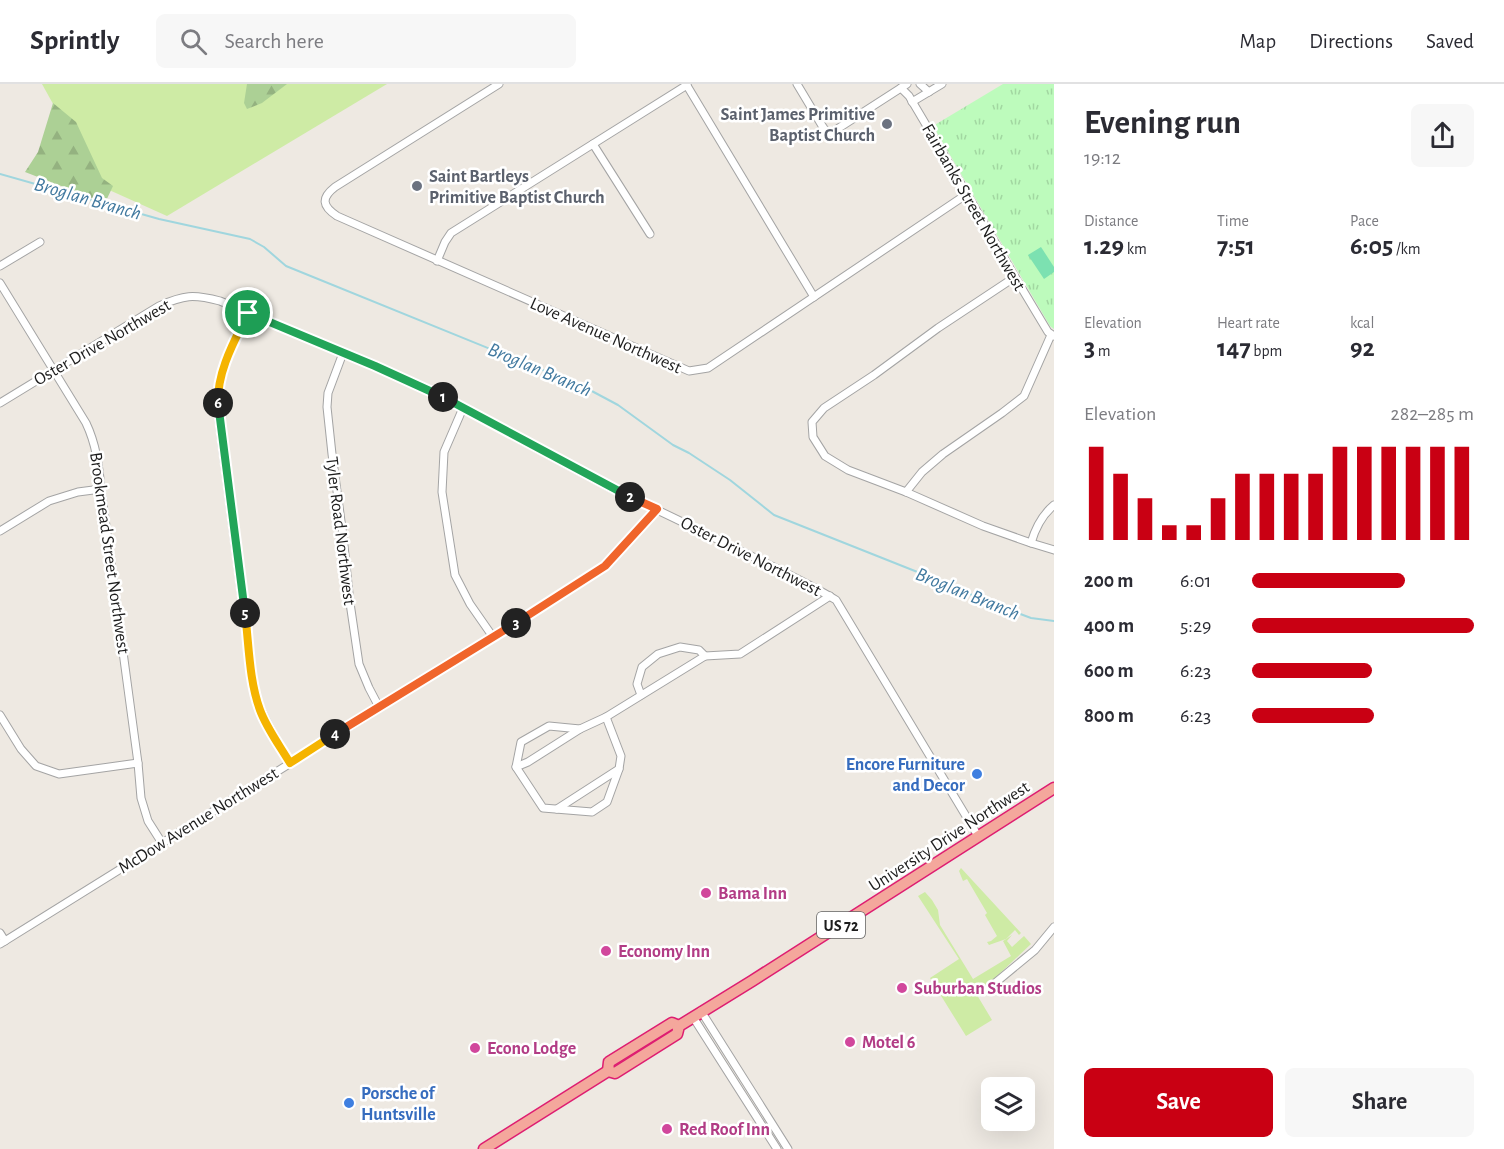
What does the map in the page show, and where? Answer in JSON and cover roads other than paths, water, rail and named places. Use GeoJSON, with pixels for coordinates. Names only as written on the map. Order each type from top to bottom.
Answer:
{"type":"FeatureCollection","features":[{"type":"Feature","properties":{"kind":"highway","name":"University Drive Northwest"},"geometry":{"type":"LineString","coordinates":[[484,1149],[608,1071],[609,1062],[639,1043],[672,1023],[679,1026],[1054,788]]}},
{"type":"Feature","properties":{"kind":"street","name":"Love Avenue Northwest"},"geometry":{"type":"LineString","coordinates":[[499,84],[328,192],[325,205],[328,210],[437,261],[689,371],[708,369],[967,194]]}},
{"type":"Feature","properties":{"kind":"street"},"geometry":{"type":"LineString","coordinates":[[797,84],[825,130],[831,133],[904,86]]}},
{"type":"Feature","properties":{"kind":"street"},"geometry":{"type":"LineString","coordinates":[[920,84],[928,92]]}},
{"type":"Feature","properties":{"kind":"street"},"geometry":{"type":"LineString","coordinates":[[912,102],[942,84]]}},
{"type":"Feature","properties":{"kind":"street"},"geometry":{"type":"LineString","coordinates":[[437,261],[451,233],[687,85],[813,297]]}},
{"type":"Feature","properties":{"kind":"street","name":"Fairbanks Street Northwest"},"geometry":{"type":"LineString","coordinates":[[904,86],[1015,277],[1053,336]]}},
{"type":"Feature","properties":{"kind":"street"},"geometry":{"type":"LineString","coordinates":[[593,144],[650,234]]}},
{"type":"Feature","properties":{"kind":"street"},"geometry":{"type":"LineString","coordinates":[[0,266],[40,242]]}},
{"type":"Feature","properties":{"kind":"street"},"geometry":{"type":"LineString","coordinates":[[1015,277],[824,408],[812,422],[813,437],[825,456],[848,470],[906,492],[983,526],[1054,550]]}},
{"type":"Feature","properties":{"kind":"street","name":"Brookmead Street Northwest"},"geometry":{"type":"LineString","coordinates":[[0,283],[91,433],[99,462],[141,798],[148,821],[162,843]]}},
{"type":"Feature","properties":{"kind":"street","name":"Oster Drive Northwest"},"geometry":{"type":"LineString","coordinates":[[0,403],[149,312],[173,300],[188,296],[220,301],[432,392],[624,495],[657,509],[836,600],[978,836]]}},
{"type":"Feature","properties":{"kind":"street"},"geometry":{"type":"LineString","coordinates":[[248,313],[224,368],[218,394],[218,413],[254,692],[270,730],[290,763]]}},
{"type":"Feature","properties":{"kind":"street"},"geometry":{"type":"LineString","coordinates":[[906,492],[922,472],[943,454],[1024,396],[1053,336]]}},
{"type":"Feature","properties":{"kind":"street","name":"Tyler Road Northwest"},"geometry":{"type":"LineString","coordinates":[[343,353],[328,393],[328,419],[359,664],[379,707]]}},
{"type":"Feature","properties":{"kind":"street"},"geometry":{"type":"LineString","coordinates":[[463,408],[444,452],[442,492],[455,575],[470,604],[493,637]]}},
{"type":"Feature","properties":{"kind":"street"},"geometry":{"type":"LineString","coordinates":[[0,531],[55,499],[78,492],[101,489]]}},
{"type":"Feature","properties":{"kind":"street"},"geometry":{"type":"LineString","coordinates":[[1031,543],[1035,530],[1049,509],[1054,506]]}},
{"type":"Feature","properties":{"kind":"street","name":"McDow Avenue Northwest"},"geometry":{"type":"LineString","coordinates":[[2,942],[605,566],[657,509]]}},
{"type":"Feature","properties":{"kind":"street"},"geometry":{"type":"LineString","coordinates":[[516,767],[580,729],[606,717],[705,656],[740,654],[830,596]]}},
{"type":"Feature","properties":{"kind":"street"},"geometry":{"type":"LineString","coordinates":[[641,695],[637,684],[642,667],[658,654],[680,647],[699,650],[705,656]]}},
{"type":"Feature","properties":{"kind":"street"},"geometry":{"type":"LineString","coordinates":[[0,715],[21,749],[36,766],[59,774],[138,763]]}},
{"type":"Feature","properties":{"kind":"street"},"geometry":{"type":"LineString","coordinates":[[580,729],[549,726],[521,741],[516,767],[543,808],[592,812],[607,802],[619,769],[621,756],[606,717]]}},
{"type":"Feature","properties":{"kind":"street"},"geometry":{"type":"LineString","coordinates":[[557,809],[619,769]]}},
{"type":"Feature","properties":{"kind":"street"},"geometry":{"type":"LineString","coordinates":[[989,988],[1035,950],[1054,929]]}},
{"type":"Feature","properties":{"kind":"street"},"geometry":{"type":"LineString","coordinates":[[0,933],[2,942]]}},
{"type":"Feature","properties":{"kind":"street"},"geometry":{"type":"LineString","coordinates":[[697,1014],[777,1149]]}},
{"type":"Feature","properties":{"kind":"street"},"geometry":{"type":"LineString","coordinates":[[697,1014],[788,1149]]}},
{"type":"Feature","properties":{"kind":"waterway","name":"Broglan Branch"},"geometry":{"type":"LineString","coordinates":[[0,174],[159,219],[250,239],[264,247],[286,266],[573,381],[618,405],[673,445],[730,480],[774,515],[991,603],[1031,618],[1054,621]]}},
{"type":"Feature","properties":{"kind":"place","name":"Saint James Primitive Baptist Church"},"geometry":{"type":"Point","coordinates":[887,124]}},
{"type":"Feature","properties":{"kind":"place","name":"Saint Bartleys Primitive Baptist Church"},"geometry":{"type":"Point","coordinates":[417,186]}},
{"type":"Feature","properties":{"kind":"place","name":"Encore Furniture and Decor"},"geometry":{"type":"Point","coordinates":[977,774]}},
{"type":"Feature","properties":{"kind":"place","name":"Bama Inn"},"geometry":{"type":"Point","coordinates":[706,893]}},
{"type":"Feature","properties":{"kind":"place","name":"Economy Inn"},"geometry":{"type":"Point","coordinates":[606,951]}},
{"type":"Feature","properties":{"kind":"place","name":"Suburban Studios"},"geometry":{"type":"Point","coordinates":[902,988]}},
{"type":"Feature","properties":{"kind":"place","name":"Motel 6"},"geometry":{"type":"Point","coordinates":[850,1042]}},
{"type":"Feature","properties":{"kind":"place","name":"Econo Lodge"},"geometry":{"type":"Point","coordinates":[475,1048]}},
{"type":"Feature","properties":{"kind":"place","name":"Porsche of Huntsville"},"geometry":{"type":"Point","coordinates":[349,1103]}},
{"type":"Feature","properties":{"kind":"place","name":"Red Roof Inn"},"geometry":{"type":"Point","coordinates":[667,1129]}}]}
